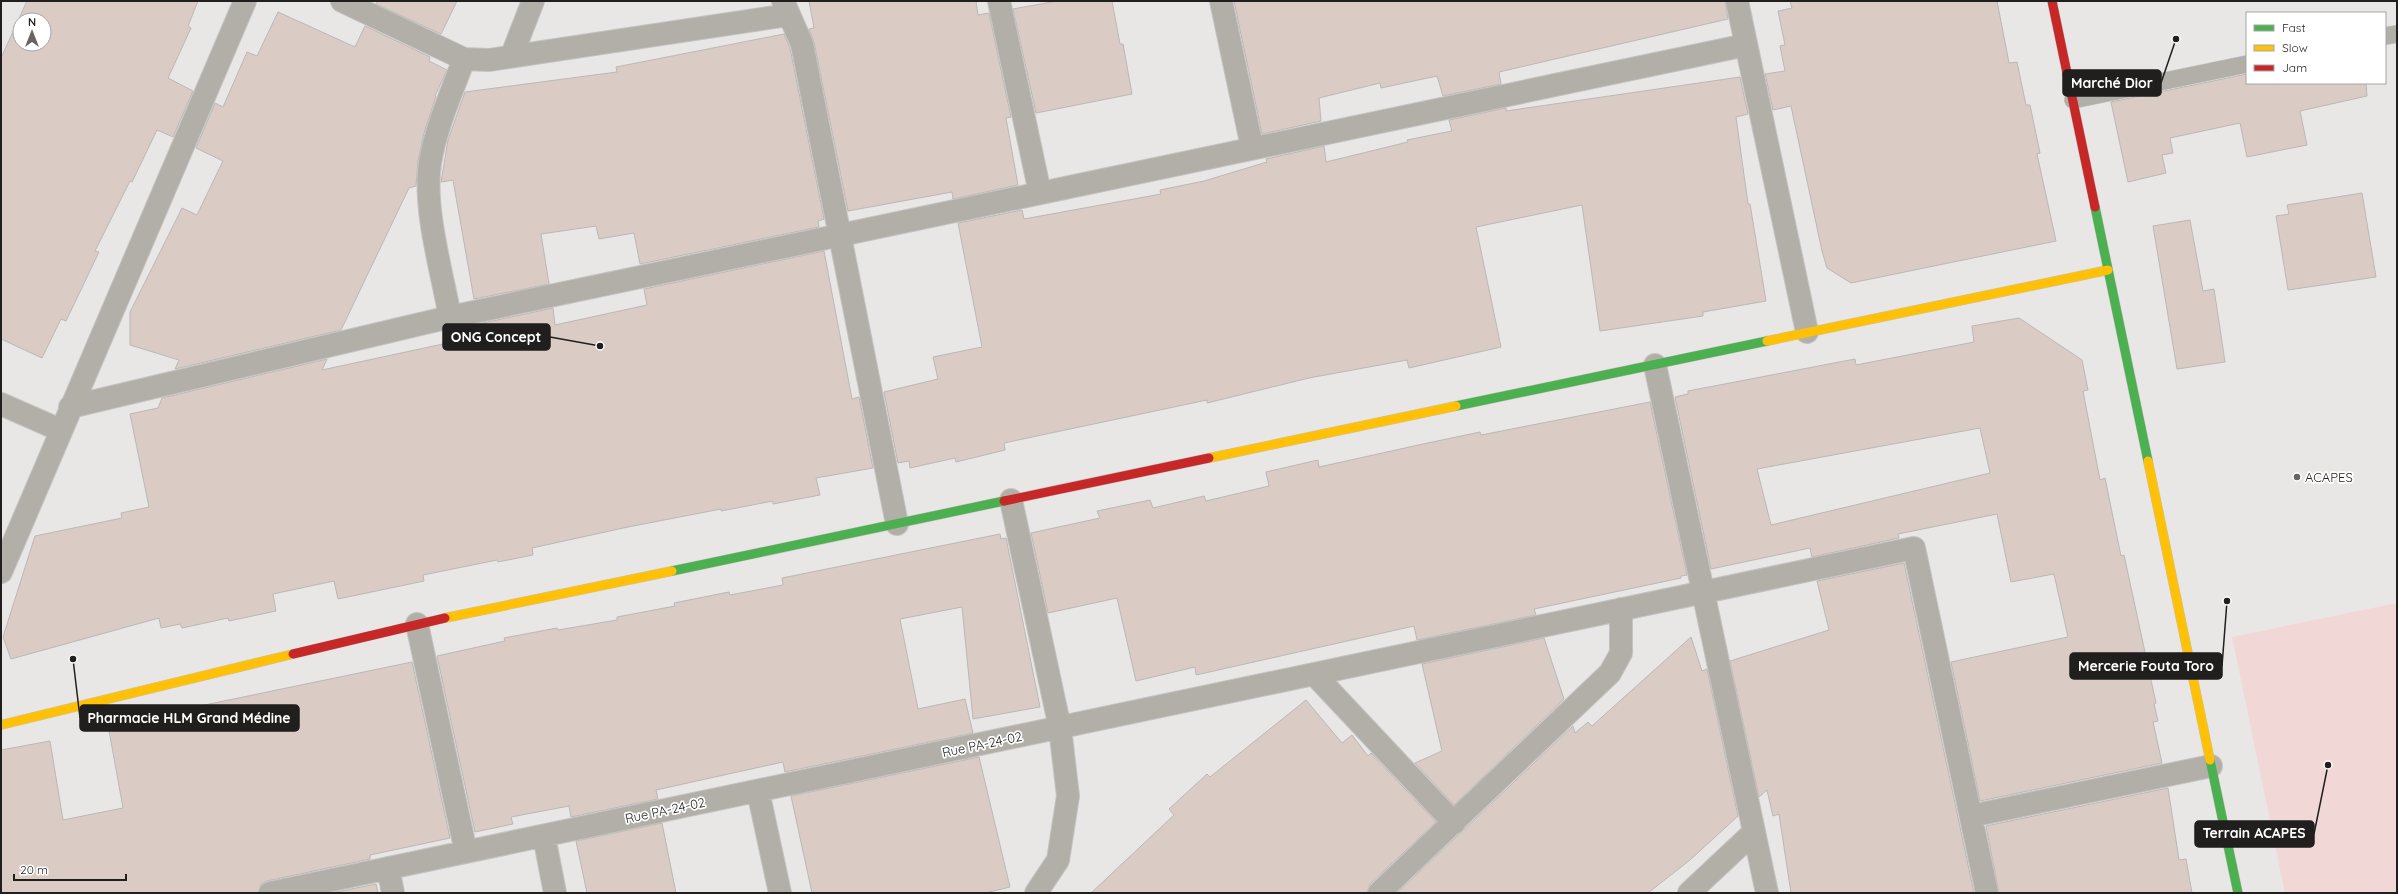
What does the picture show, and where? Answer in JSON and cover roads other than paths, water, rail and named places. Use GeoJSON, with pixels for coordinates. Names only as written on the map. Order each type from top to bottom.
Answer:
{"type":"FeatureCollection","features":[{"type":"Feature","properties":{"kind":"street"},"geometry":{"type":"LineString","coordinates":[[1,572],[60,430],[245,1]]}},
{"type":"Feature","properties":{"kind":"street"},"geometry":{"type":"LineString","coordinates":[[342,1],[464,59],[489,60],[512,55],[654,37],[786,8],[802,44],[897,524]]}},
{"type":"Feature","properties":{"kind":"street"},"geometry":{"type":"LineString","coordinates":[[512,55],[533,1]]}},
{"type":"Feature","properties":{"kind":"street"},"geometry":{"type":"LineString","coordinates":[[999,1],[1040,193]]}},
{"type":"Feature","properties":{"kind":"street"},"geometry":{"type":"LineString","coordinates":[[1221,1],[1252,147]]}},
{"type":"Feature","properties":{"kind":"street"},"geometry":{"type":"LineString","coordinates":[[1737,1],[1807,332]]}},
{"type":"Feature","properties":{"kind":"street"},"geometry":{"type":"LineString","coordinates":[[2052,1],[2238,893]]}},
{"type":"Feature","properties":{"kind":"street"},"geometry":{"type":"LineString","coordinates":[[70,407],[450,317],[1252,147],[1746,45]]}},
{"type":"Feature","properties":{"kind":"street"},"geometry":{"type":"LineString","coordinates":[[450,317],[429,204],[430,165],[438,124],[464,59]]}},
{"type":"Feature","properties":{"kind":"street"},"geometry":{"type":"LineString","coordinates":[[1,725],[417,624],[2108,270]]}},
{"type":"Feature","properties":{"kind":"street"},"geometry":{"type":"LineString","coordinates":[[1654,365],[1767,893]]}},
{"type":"Feature","properties":{"kind":"street"},"geometry":{"type":"LineString","coordinates":[[1,404],[60,430]]}},
{"type":"Feature","properties":{"kind":"street"},"geometry":{"type":"LineString","coordinates":[[1011,500],[1060,728],[1067,803],[1058,860],[1036,893]]}},
{"type":"Feature","properties":{"kind":"street","name":"Rue PA-24-02"},"geometry":{"type":"LineString","coordinates":[[270,893],[1914,548],[1971,816]]}},
{"type":"Feature","properties":{"kind":"street"},"geometry":{"type":"LineString","coordinates":[[1379,893],[1610,673],[1621,653],[1621,610]]}},
{"type":"Feature","properties":{"kind":"street"},"geometry":{"type":"LineString","coordinates":[[417,624],[466,852]]}},
{"type":"Feature","properties":{"kind":"street"},"geometry":{"type":"LineString","coordinates":[[1314,674],[1454,822]]}},
{"type":"Feature","properties":{"kind":"street"},"geometry":{"type":"LineString","coordinates":[[1987,893],[1971,816],[2211,766]]}},
{"type":"Feature","properties":{"kind":"street"},"geometry":{"type":"LineString","coordinates":[[758,791],[780,893]]}},
{"type":"Feature","properties":{"kind":"street"},"geometry":{"type":"LineString","coordinates":[[1690,893],[1754,832]]}},
{"type":"Feature","properties":{"kind":"street"},"geometry":{"type":"LineString","coordinates":[[544,836],[555,893]]}},
{"type":"Feature","properties":{"kind":"street"},"geometry":{"type":"LineString","coordinates":[[388,868],[393,893]]}},
{"type":"Feature","properties":{"kind":"lane"},"geometry":{"type":"LineString","coordinates":[[2386,36],[2397,34]]}},
{"type":"Feature","properties":{"kind":"lane"},"geometry":{"type":"LineString","coordinates":[[2073,100],[2246,64]]}},
{"type":"Feature","properties":{"kind":"place","name":"Marché Dior"},"geometry":{"type":"Point","coordinates":[2176,39]}},
{"type":"Feature","properties":{"kind":"place","name":"ONG Concept"},"geometry":{"type":"Point","coordinates":[600,346]}},
{"type":"Feature","properties":{"kind":"place","name":"ACAPES"},"geometry":{"type":"Point","coordinates":[2297,477]}},
{"type":"Feature","properties":{"kind":"place","name":"Mercerie Fouta Toro"},"geometry":{"type":"Point","coordinates":[2227,601]}},
{"type":"Feature","properties":{"kind":"place","name":"Pharmacie HLM Grand Médine"},"geometry":{"type":"Point","coordinates":[73,659]}},
{"type":"Feature","properties":{"kind":"place","name":"Terrain ACAPES"},"geometry":{"type":"Point","coordinates":[2328,765]}}]}
